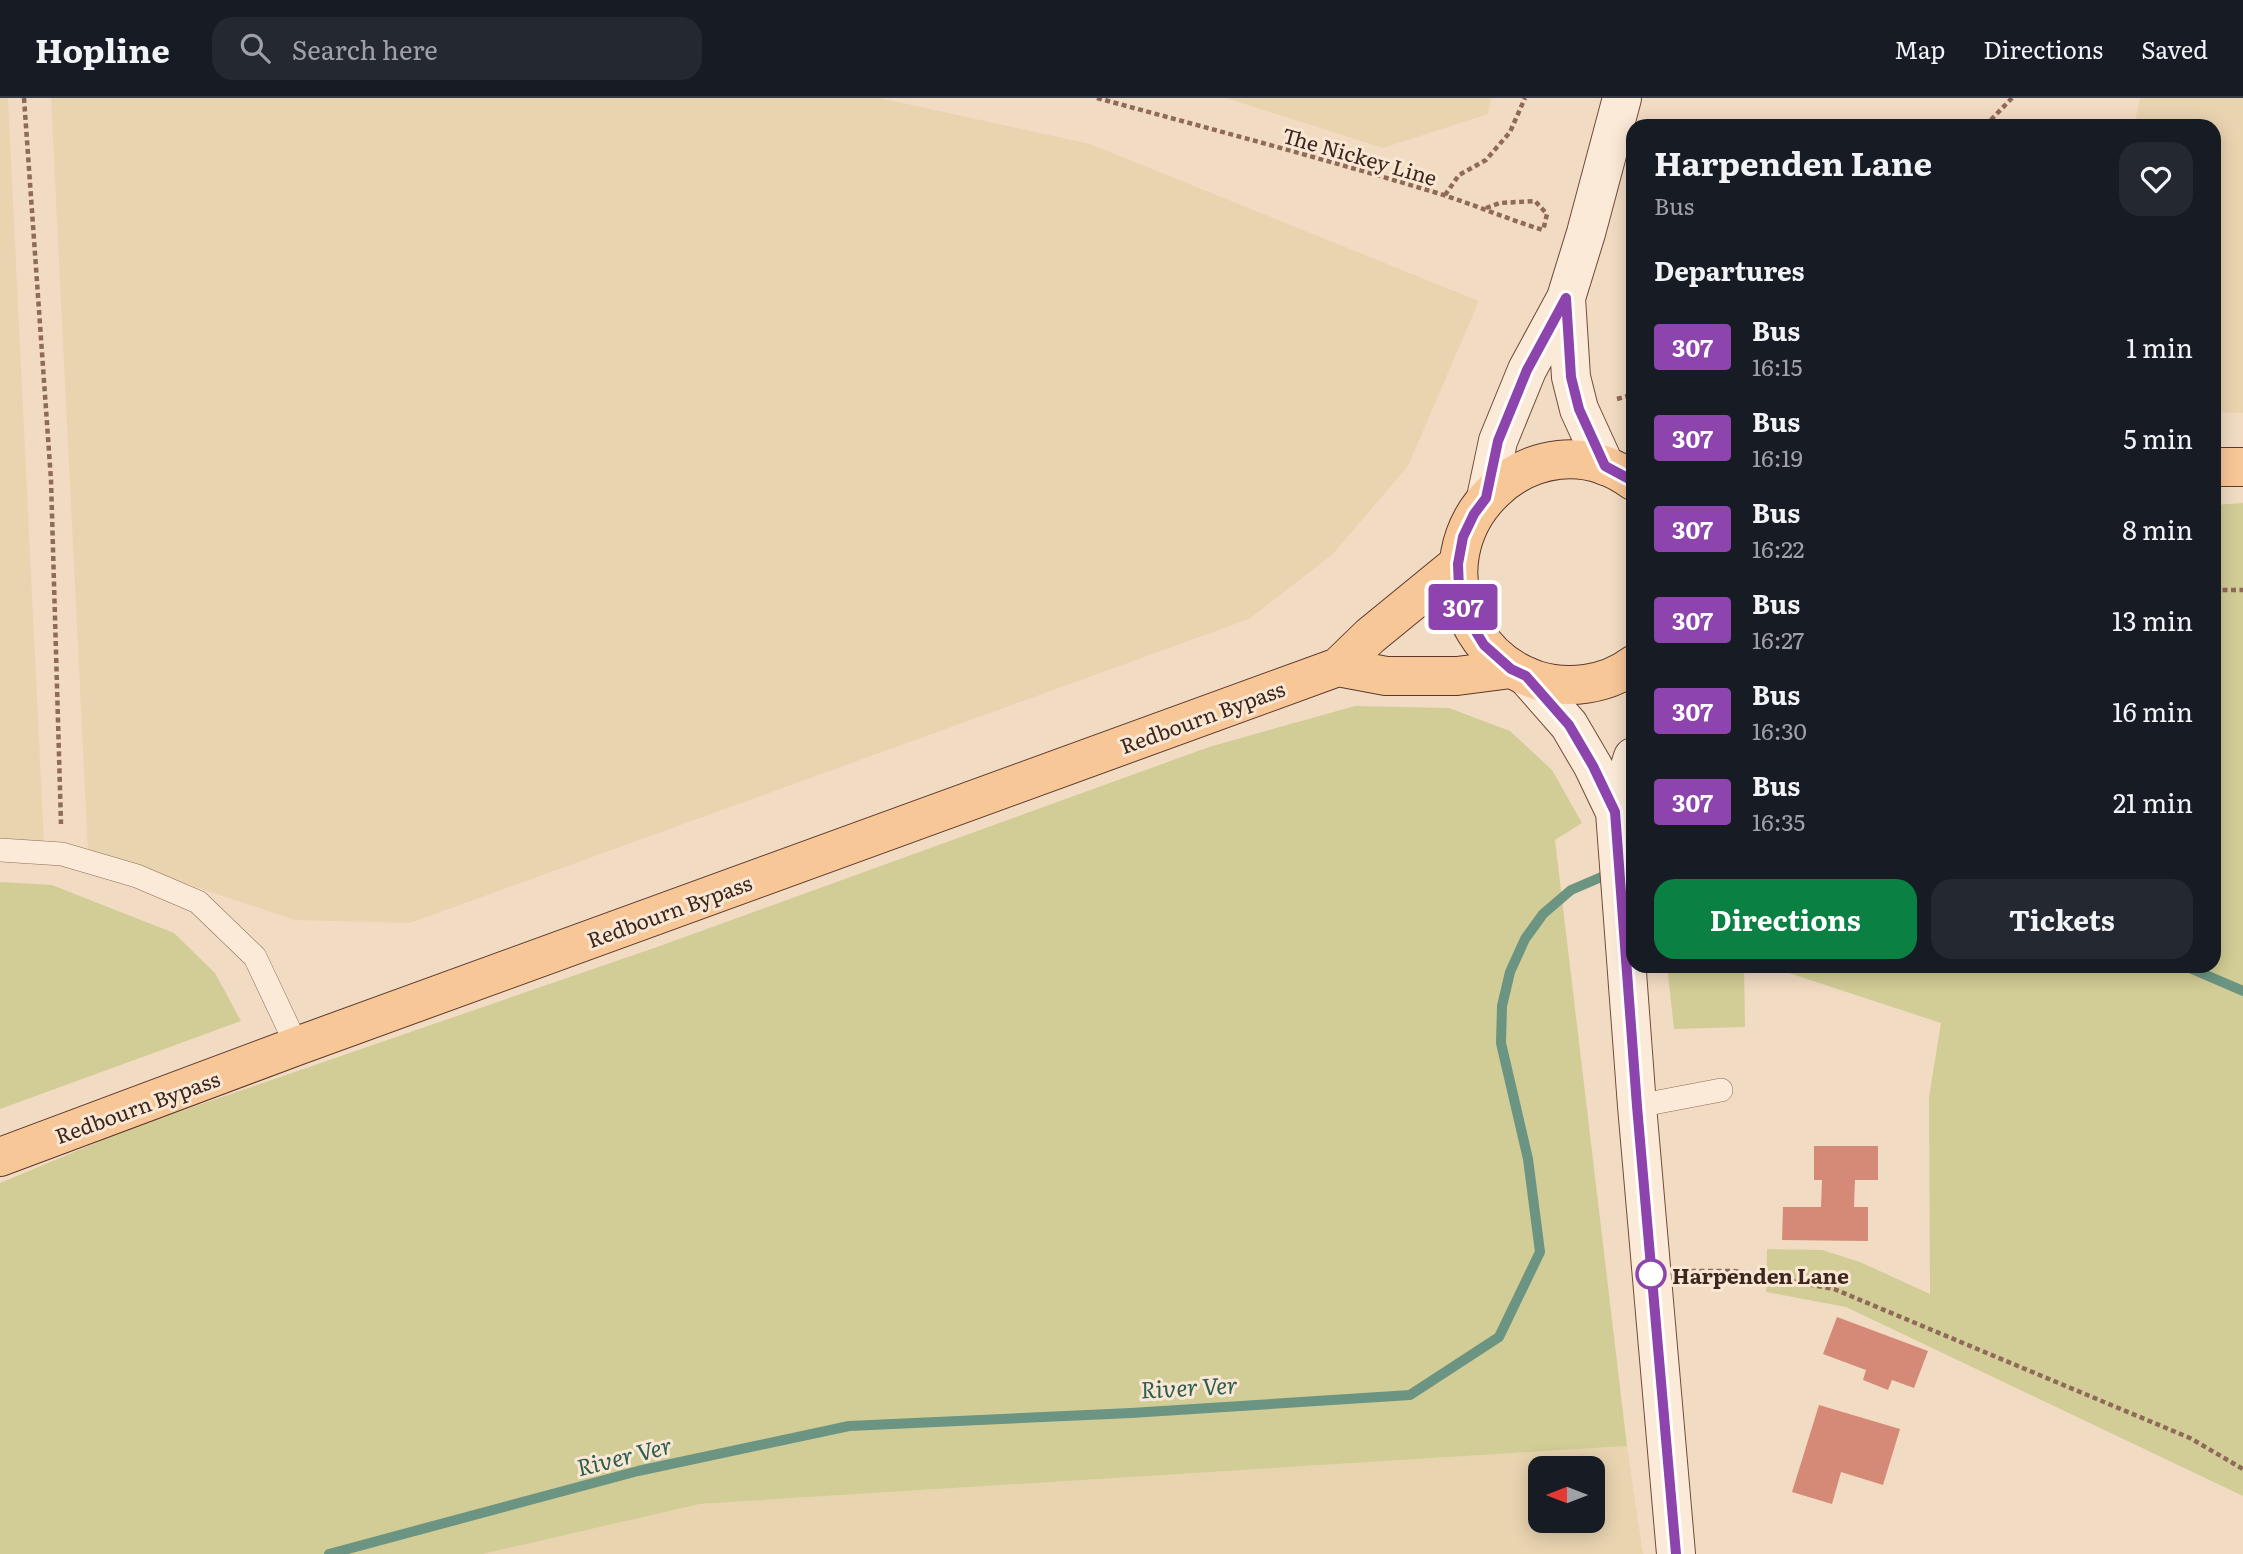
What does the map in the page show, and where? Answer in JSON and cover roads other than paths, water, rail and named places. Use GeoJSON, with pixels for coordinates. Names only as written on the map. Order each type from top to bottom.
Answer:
{"type":"FeatureCollection","features":[{"type":"Feature","properties":{"kind":"main road"},"geometry":{"type":"LineString","coordinates":[[1619,474],[1580,461],[1555,461],[1535,466],[1508,479],[1486,498],[1474,514],[1463,537],[1458,564],[1459,589],[1465,614],[1484,645],[1519,673],[1547,683],[1568,685],[1600,681],[1626,670]]}},
{"type":"Feature","properties":{"kind":"main road"},"geometry":{"type":"LineString","coordinates":[[2221,467],[2243,467]]}},
{"type":"Feature","properties":{"kind":"main road","name":"Redbourn Bypass"},"geometry":{"type":"LineString","coordinates":[[0,1157],[1338,667],[1370,636],[1458,564]]}},
{"type":"Feature","properties":{"kind":"main road"},"geometry":{"type":"LineString","coordinates":[[1338,667],[1386,676],[1519,673]]}},
{"type":"Feature","properties":{"kind":"street"},"geometry":{"type":"LineString","coordinates":[[1486,498],[1498,441],[1527,370],[1597,237],[1622,98]]}},
{"type":"Feature","properties":{"kind":"street"},"geometry":{"type":"LineString","coordinates":[[1566,298],[1571,377],[1579,409],[1619,474]]}},
{"type":"Feature","properties":{"kind":"street"},"geometry":{"type":"LineString","coordinates":[[1519,673],[1569,725],[1615,812],[1626,966]]}},
{"type":"Feature","properties":{"kind":"street"},"geometry":{"type":"LineString","coordinates":[[1615,812],[1626,778]]}},
{"type":"Feature","properties":{"kind":"street"},"geometry":{"type":"LineString","coordinates":[[1627,973],[1676,1554]]}},
{"type":"Feature","properties":{"kind":"lane"},"geometry":{"type":"LineString","coordinates":[[0,850],[62,854],[137,876],[198,902],[255,957],[297,1046]]}},
{"type":"Feature","properties":{"kind":"lane"},"geometry":{"type":"LineString","coordinates":[[1637,1106],[1721,1090]]}},
{"type":"Feature","properties":{"kind":"waterway","name":"River Ver"},"geometry":{"type":"LineString","coordinates":[[329,1554],[638,1471],[849,1426],[1131,1413],[1410,1395],[1499,1337],[1540,1252],[1528,1159],[1501,1043],[1502,1006],[1510,972],[1525,939],[1543,914],[1571,890],[1613,872]]}},
{"type":"Feature","properties":{"kind":"waterway","name":"River Ver"},"geometry":{"type":"LineString","coordinates":[[2201,973],[2243,991]]}},
{"type":"Feature","properties":{"kind":"place","name":"Harpenden Lane"},"geometry":{"type":"Point","coordinates":[1651,1274]}}]}
